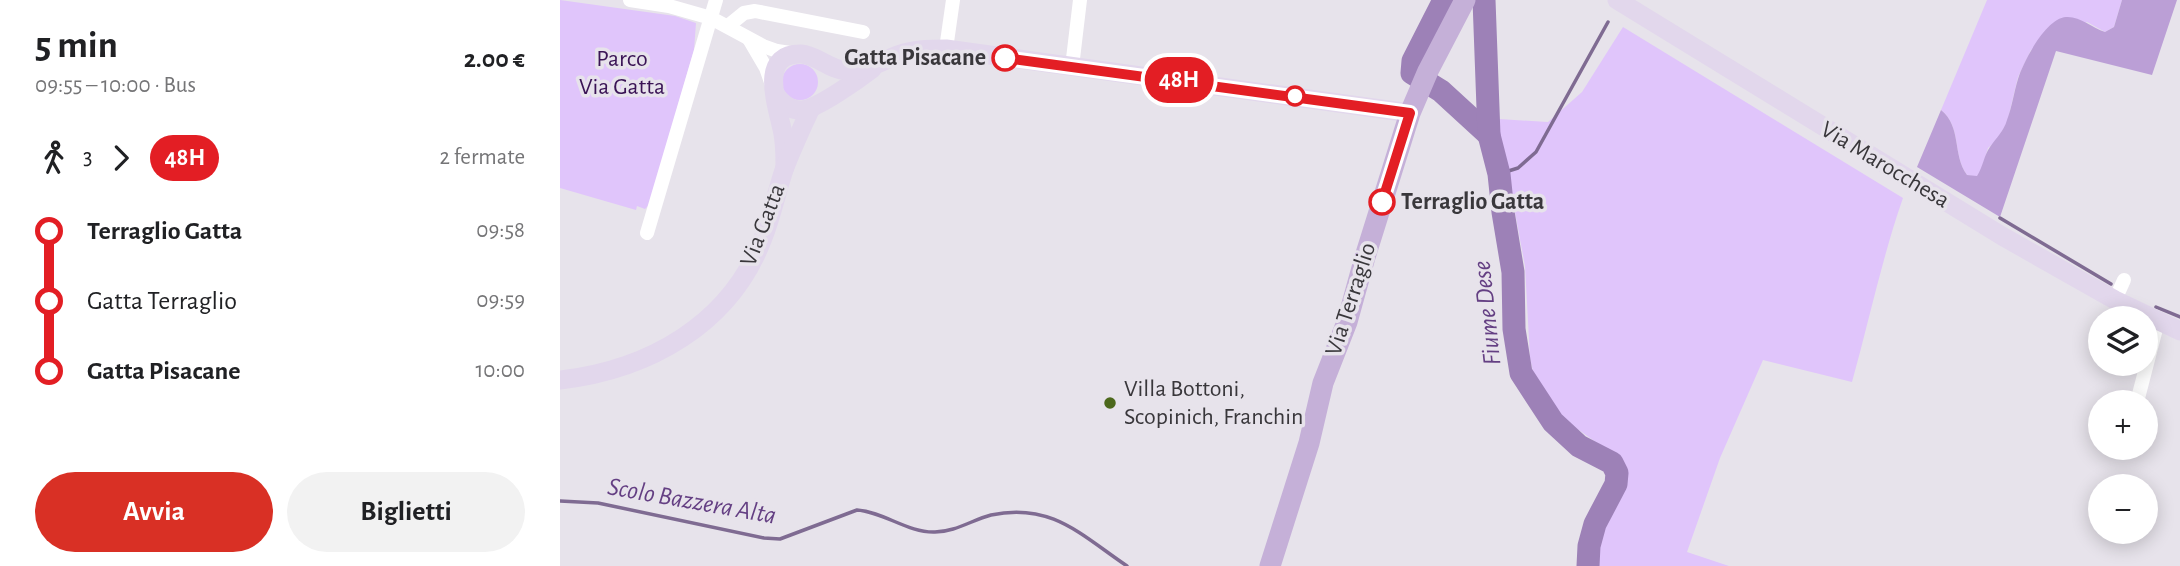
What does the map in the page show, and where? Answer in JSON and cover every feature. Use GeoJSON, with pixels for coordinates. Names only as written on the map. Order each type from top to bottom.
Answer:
{"type":"FeatureCollection","features":[{"type":"Feature","properties":{"kind":"main road","name":"Via Terraglio"},"geometry":{"type":"LineString","coordinates":[[1270,566],[1309,443],[1323,383],[1347,322],[1410,113],[1424,79],[1465,0]]}},
{"type":"Feature","properties":{"kind":"street"},"geometry":{"type":"LineString","coordinates":[[630,0],[669,3],[711,18],[776,51],[810,57],[846,71],[861,69],[910,52],[946,49],[1410,113]]}},
{"type":"Feature","properties":{"kind":"street"},"geometry":{"type":"LineString","coordinates":[[647,233],[716,0]]}},
{"type":"Feature","properties":{"kind":"street"},"geometry":{"type":"LineString","coordinates":[[946,49],[953,0]]}},
{"type":"Feature","properties":{"kind":"street"},"geometry":{"type":"LineString","coordinates":[[1072,67],[1080,0]]}},
{"type":"Feature","properties":{"kind":"street","name":"Via Marocchesa"},"geometry":{"type":"LineString","coordinates":[[1617,0],[1991,230],[2127,306]]}},
{"type":"Feature","properties":{"kind":"street"},"geometry":{"type":"LineString","coordinates":[[728,26],[744,13],[755,11],[863,32]]}},
{"type":"Feature","properties":{"kind":"street"},"geometry":{"type":"LineString","coordinates":[[749,39],[766,68],[774,91],[787,107],[794,110],[815,106],[880,63]]}},
{"type":"Feature","properties":{"kind":"street"},"geometry":{"type":"LineString","coordinates":[[774,91],[773,77],[776,67],[783,60],[792,55],[810,57]]}},
{"type":"Feature","properties":{"kind":"street","name":"Via Gatta"},"geometry":{"type":"LineString","coordinates":[[560,380],[595,375],[633,364],[678,341],[724,302],[744,276],[762,240],[785,167],[815,106],[828,86],[824,67],[810,57]]}},
{"type":"Feature","properties":{"kind":"street","name":"Via Gatta"},"geometry":{"type":"LineString","coordinates":[[774,91],[783,137],[785,167]]}},
{"type":"Feature","properties":{"kind":"street"},"geometry":{"type":"LineString","coordinates":[[2115,300],[2124,280]]}},
{"type":"Feature","properties":{"kind":"street","name":"Via Marocchesa"},"geometry":{"type":"LineString","coordinates":[[2158,321],[2180,331]]}},
{"type":"Feature","properties":{"kind":"green space","name":"Parco Via Gatta"},"geometry":{"type":"Polygon","coordinates":[[[560,0],[675,16],[696,23],[694,50],[649,205],[645,209],[637,206],[636,210],[560,188],[560,0]]]}},
{"type":"Feature","properties":{"kind":"green space"},"geometry":{"type":"Polygon","coordinates":[[[1492,0],[1496,12],[1494,47],[1499,119],[1548,122],[1582,92],[1623,27],[1903,198],[1852,382],[1763,360],[1720,458],[1687,552],[1729,566],[1596,566],[1599,537],[1621,493],[1625,475],[1618,458],[1562,418],[1544,398],[1534,377],[1530,358],[1525,266],[1507,170],[1494,129],[1489,46],[1492,0]]]}},
{"type":"Feature","properties":{"kind":"green space"},"geometry":{"type":"Polygon","coordinates":[[[1987,0],[2122,0],[2114,27],[2105,32],[2087,22],[2031,50],[2018,77],[2007,123],[1996,141],[1988,148],[1977,177],[1967,175],[1962,167],[1952,124],[1941,110],[1987,0]]]}},
{"type":"Feature","properties":{"kind":"green space"},"geometry":{"type":"Polygon","coordinates":[[[800,64],[812,70],[818,82],[812,94],[800,100],[788,94],[782,82],[788,70],[800,64]]]}},
{"type":"Feature","properties":{"kind":"shaded area"},"geometry":{"type":"Polygon","coordinates":[[[2122,0],[2177,0],[2152,75],[2056,51],[2000,217],[1917,167],[1941,110],[1952,124],[1962,167],[1967,175],[1977,176],[1988,150],[2006,124],[2018,79],[2043,33],[2058,19],[2066,17],[2076,18],[2105,32],[2114,27],[2122,0]]]}},
{"type":"Feature","properties":{"kind":"waterway","name":"Fiume Dese"},"geometry":{"type":"LineString","coordinates":[[1444,0],[1413,61],[1412,73],[1441,91],[1489,135]]}},
{"type":"Feature","properties":{"kind":"waterway","name":"Fiume Dese"},"geometry":{"type":"LineString","coordinates":[[1484,0],[1489,135],[1499,174],[1513,272],[1514,329],[1521,373],[1553,422],[1579,446],[1612,463],[1617,473],[1616,484],[1595,524],[1589,546],[1588,566]]}},
{"type":"Feature","properties":{"kind":"waterway"},"geometry":{"type":"LineString","coordinates":[[1499,174],[1518,168],[1536,152],[1608,22]]}},
{"type":"Feature","properties":{"kind":"waterway"},"geometry":{"type":"LineString","coordinates":[[2000,218],[2111,284]]}},
{"type":"Feature","properties":{"kind":"waterway"},"geometry":{"type":"LineString","coordinates":[[2158,308],[2180,317]]}},
{"type":"Feature","properties":{"kind":"waterway","name":"Scolo Bazzera Alta"},"geometry":{"type":"LineString","coordinates":[[560,501],[598,503],[764,538],[780,539],[857,510],[877,514],[915,529],[935,532],[956,528],[991,515],[1031,513],[1064,524],[1127,566]]}},
{"type":"Feature","properties":{"kind":"bus line","name":"48H"},"geometry":{"type":"LineString","coordinates":[[1005,58],[1410,113],[1382,202]]}},
{"type":"Feature","properties":{"kind":"place","name":"Gatta Pisacane"},"geometry":{"type":"Point","coordinates":[1005,58]}},
{"type":"Feature","properties":{"kind":"place","name":"Terraglio Gatta"},"geometry":{"type":"Point","coordinates":[1382,202]}},
{"type":"Feature","properties":{"kind":"place","name":"Villa Bottoni, Scopinich, Franchin"},"geometry":{"type":"Point","coordinates":[1110,403]}}]}
